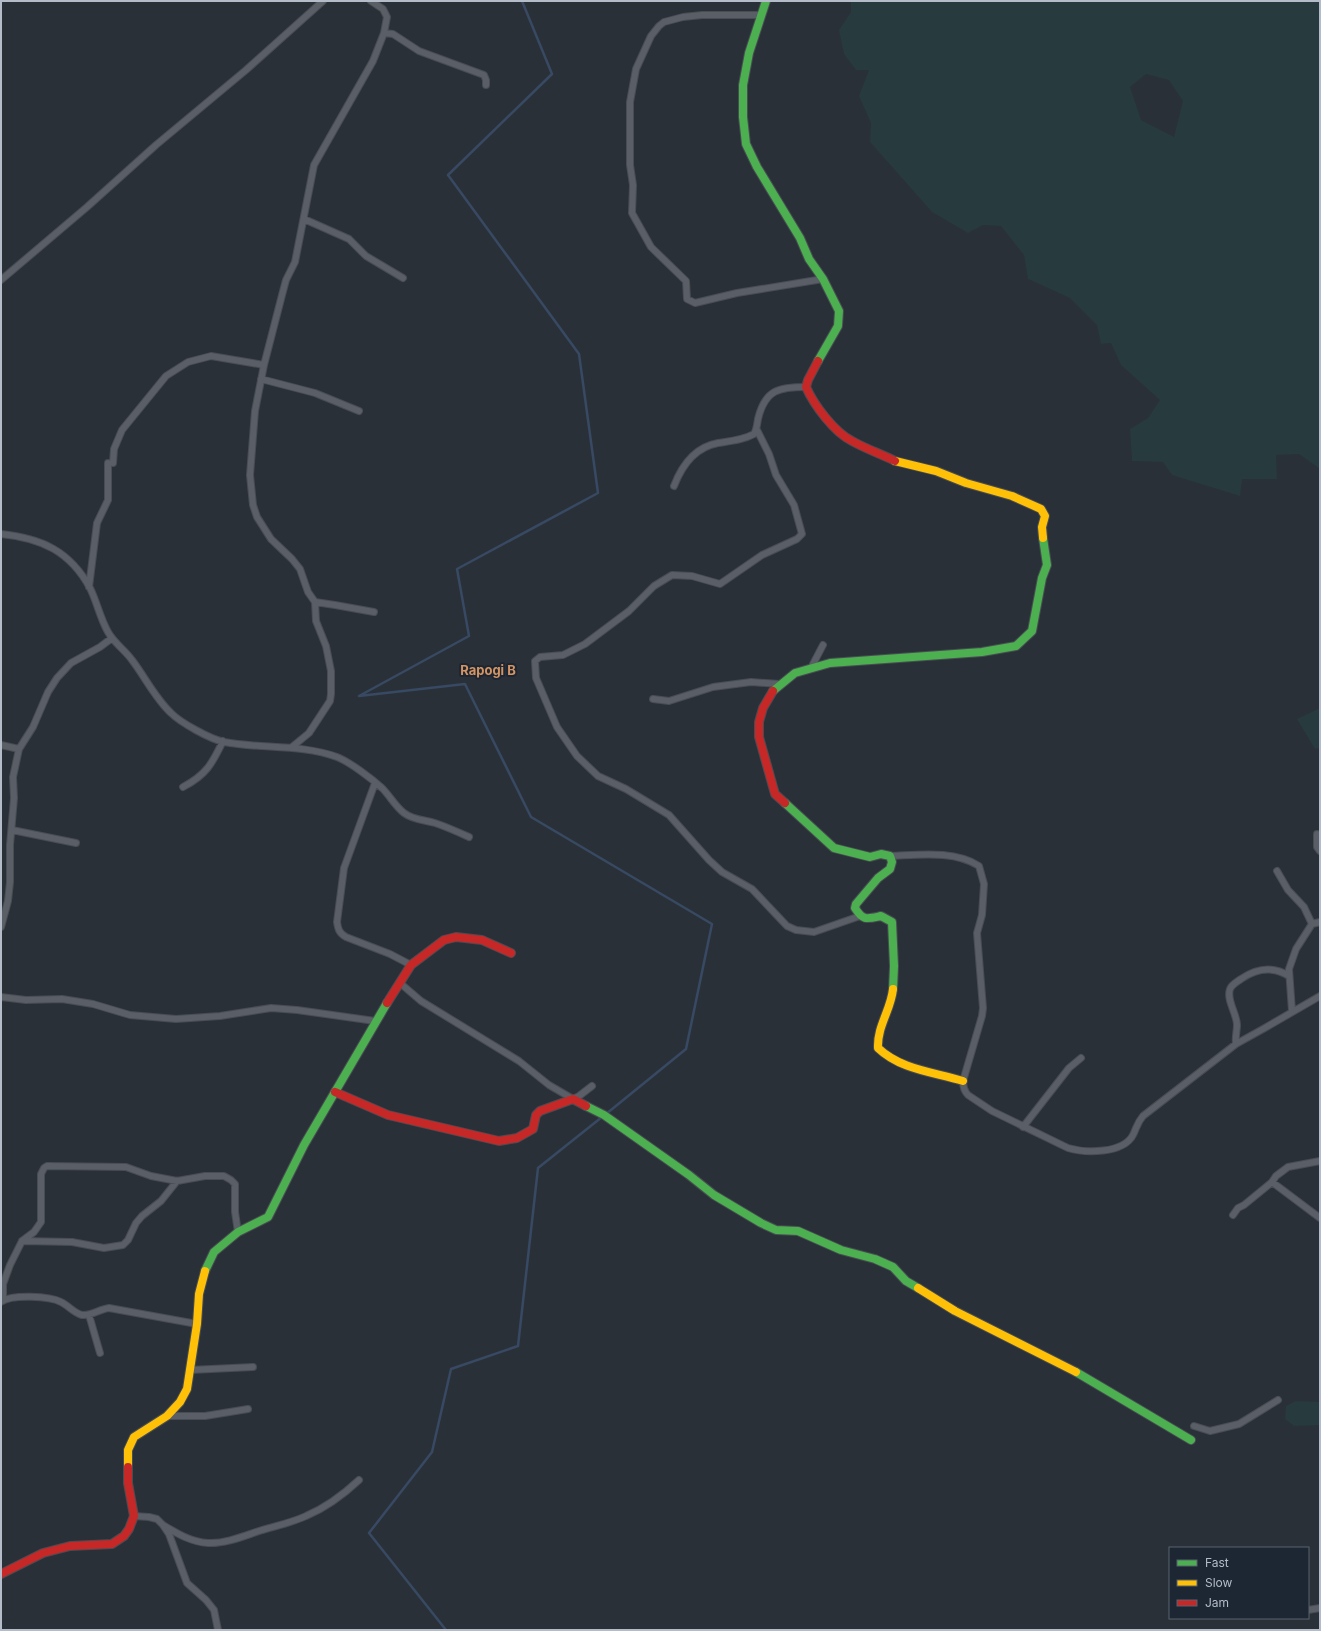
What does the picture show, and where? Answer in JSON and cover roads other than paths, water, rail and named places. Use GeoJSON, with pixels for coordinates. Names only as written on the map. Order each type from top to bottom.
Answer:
{"type":"FeatureCollection","features":[{"type":"Feature","properties":{"kind":"street"},"geometry":{"type":"LineString","coordinates":[[1,280],[87,207],[156,145],[246,70],[323,1]]}},
{"type":"Feature","properties":{"kind":"street"},"geometry":{"type":"LineString","coordinates":[[292,747],[309,733],[330,701],[331,671],[326,646],[316,621],[315,602],[308,592],[300,569],[292,558],[271,539],[257,517],[253,505],[250,475],[255,411],[264,365],[284,288],[295,262],[314,166],[373,62],[384,33],[388,17],[383,9],[371,1]]}},
{"type":"Feature","properties":{"kind":"street"},"geometry":{"type":"LineString","coordinates":[[766,1],[748,53],[743,85],[743,117],[746,144],[764,180],[800,238],[809,259],[823,279],[839,311],[840,318],[838,326],[813,371],[806,387],[811,398],[837,430],[851,441],[900,463],[936,471],[966,483],[1012,496],[1041,509],[1045,516],[1042,527],[1047,565],[1042,578],[1032,631],[1016,646],[982,652],[830,663],[795,673],[780,684],[772,692],[763,708],[759,722],[759,738],[775,794],[834,848],[870,856],[881,854],[890,856],[939,854],[970,860],[979,866],[984,884],[983,909],[977,933],[983,1012],[963,1081],[965,1093],[971,1098],[1023,1127],[1068,1148],[1091,1152],[1118,1146],[1133,1136],[1137,1124],[1143,1116],[1236,1044],[1320,996]]}},
{"type":"Feature","properties":{"kind":"street"},"geometry":{"type":"LineString","coordinates":[[761,15],[702,15],[683,17],[664,22],[651,36],[636,69],[630,102],[630,165],[633,185],[632,213],[651,247],[686,281],[687,299],[691,302],[701,302],[737,293],[823,279]]}},
{"type":"Feature","properties":{"kind":"street"},"geometry":{"type":"LineString","coordinates":[[384,33],[393,34],[419,52],[484,75],[486,85]]}},
{"type":"Feature","properties":{"kind":"street"},"geometry":{"type":"LineString","coordinates":[[304,219],[349,239],[366,256],[403,278]]}},
{"type":"Feature","properties":{"kind":"street"},"geometry":{"type":"LineString","coordinates":[[89,587],[97,523],[108,500],[111,463],[114,449],[122,430],[166,376],[188,362],[211,356],[264,365]]}},
{"type":"Feature","properties":{"kind":"street"},"geometry":{"type":"LineString","coordinates":[[261,379],[315,393],[359,411]]}},
{"type":"Feature","properties":{"kind":"street"},"geometry":{"type":"LineString","coordinates":[[806,387],[788,387],[772,392],[764,404],[758,418],[757,430],[769,454],[776,475],[794,505],[802,534],[797,539],[762,555],[720,584],[692,576],[672,575],[654,586],[629,611],[585,644],[563,655],[540,657],[535,661],[536,678],[557,727],[577,756],[598,776],[626,789],[669,815],[709,860],[722,872],[752,889],[786,926],[796,930],[814,932],[860,916]]}},
{"type":"Feature","properties":{"kind":"street"},"geometry":{"type":"LineString","coordinates":[[674,486],[679,473],[687,462],[708,445],[736,441],[754,434],[757,430]]}},
{"type":"Feature","properties":{"kind":"street"},"geometry":{"type":"LineString","coordinates":[[1,534],[20,536],[43,543],[64,554],[78,570],[89,587],[105,626],[112,638],[132,659],[143,677],[170,712],[181,722],[224,742],[272,747],[292,747],[321,752],[339,758],[352,765],[375,783],[405,814],[413,818],[434,823],[469,837]]}},
{"type":"Feature","properties":{"kind":"street"},"geometry":{"type":"LineString","coordinates":[[315,602],[335,604],[374,612]]}},
{"type":"Feature","properties":{"kind":"street"},"geometry":{"type":"LineString","coordinates":[[1,927],[8,901],[14,798],[13,777],[19,749],[33,727],[48,692],[57,678],[71,663],[100,647],[112,638]]}},
{"type":"Feature","properties":{"kind":"street"},"geometry":{"type":"LineString","coordinates":[[811,668],[823,644]]}},
{"type":"Feature","properties":{"kind":"street"},"geometry":{"type":"LineString","coordinates":[[653,699],[669,701],[713,687],[751,682],[780,684]]}},
{"type":"Feature","properties":{"kind":"street"},"geometry":{"type":"LineString","coordinates":[[182,787],[194,781],[206,771],[224,742]]}},
{"type":"Feature","properties":{"kind":"street"},"geometry":{"type":"LineString","coordinates":[[1,746],[19,749]]}},
{"type":"Feature","properties":{"kind":"street"},"geometry":{"type":"LineString","coordinates":[[375,783],[344,868],[337,922],[338,929],[340,934],[390,954],[410,965]]}},
{"type":"Feature","properties":{"kind":"street"},"geometry":{"type":"LineString","coordinates":[[12,830],[76,843]]}},
{"type":"Feature","properties":{"kind":"street"},"geometry":{"type":"LineString","coordinates":[[1317,834],[1317,847],[1320,851]]}},
{"type":"Feature","properties":{"kind":"street"},"geometry":{"type":"LineString","coordinates":[[890,856],[892,862],[890,869],[878,878],[856,904],[855,908],[860,916],[867,919],[881,916],[892,922],[892,940],[896,970],[891,1001],[882,1021],[877,1038],[878,1048],[888,1056],[922,1071],[949,1076],[963,1081]]}},
{"type":"Feature","properties":{"kind":"street"},"geometry":{"type":"LineString","coordinates":[[1277,871],[1288,890],[1304,907],[1312,924]]}},
{"type":"Feature","properties":{"kind":"street"},"geometry":{"type":"LineString","coordinates":[[1292,1011],[1289,976],[1291,960],[1312,924],[1320,922]]}},
{"type":"Feature","properties":{"kind":"street"},"geometry":{"type":"LineString","coordinates":[[1,1574],[43,1553],[56,1549],[84,1545],[112,1544],[124,1536],[129,1529],[134,1516],[128,1482],[127,1461],[131,1442],[134,1437],[167,1416],[180,1402],[187,1389],[200,1294],[205,1269],[214,1252],[238,1232],[268,1217],[304,1145],[375,1021],[410,965],[444,940],[456,937],[482,940],[511,952]]}},
{"type":"Feature","properties":{"kind":"street"},"geometry":{"type":"LineString","coordinates":[[1236,1044],[1237,1025],[1230,997],[1230,990],[1232,986],[1249,974],[1258,970],[1278,970],[1289,976]]}},
{"type":"Feature","properties":{"kind":"street"},"geometry":{"type":"LineString","coordinates":[[400,983],[421,1001],[519,1061],[549,1085],[604,1115],[689,1175],[714,1195],[761,1223],[776,1230],[798,1231],[841,1250],[875,1259],[893,1267],[906,1281],[955,1311],[1063,1364],[1191,1440]]}},
{"type":"Feature","properties":{"kind":"street"},"geometry":{"type":"LineString","coordinates":[[1,997],[26,1000],[62,999],[92,1004],[130,1015],[155,1018],[197,1018],[271,1008],[375,1021]]}},
{"type":"Feature","properties":{"kind":"street"},"geometry":{"type":"LineString","coordinates":[[1023,1127],[1069,1068],[1081,1058]]}},
{"type":"Feature","properties":{"kind":"street"},"geometry":{"type":"LineString","coordinates":[[335,1092],[388,1115],[499,1141],[513,1140],[522,1134],[531,1131],[533,1129],[536,1115],[540,1112],[580,1096],[592,1086]]}},
{"type":"Feature","properties":{"kind":"street"},"geometry":{"type":"LineString","coordinates":[[1233,1214],[1238,1208],[1244,1205],[1288,1167],[1320,1161]]}},
{"type":"Feature","properties":{"kind":"street"},"geometry":{"type":"LineString","coordinates":[[197,1324],[109,1308],[89,1315],[76,1313],[60,1301],[52,1300],[19,1297],[2,1301],[3,1284],[10,1265],[22,1241],[34,1232],[41,1222],[41,1174],[47,1166],[126,1167],[151,1176],[177,1181],[205,1176],[224,1176],[235,1184],[234,1212],[238,1232]]}},
{"type":"Feature","properties":{"kind":"street"},"geometry":{"type":"LineString","coordinates":[[22,1241],[72,1242],[104,1248],[123,1245],[128,1240],[136,1223],[142,1216],[161,1201],[177,1181]]}},
{"type":"Feature","properties":{"kind":"street"},"geometry":{"type":"LineString","coordinates":[[1272,1182],[1320,1218]]}},
{"type":"Feature","properties":{"kind":"street"},"geometry":{"type":"LineString","coordinates":[[89,1315],[100,1353]]}},
{"type":"Feature","properties":{"kind":"street"},"geometry":{"type":"LineString","coordinates":[[190,1370],[253,1367]]}},
{"type":"Feature","properties":{"kind":"street"},"geometry":{"type":"LineString","coordinates":[[1194,1426],[1210,1430],[1239,1424],[1278,1400]]}},
{"type":"Feature","properties":{"kind":"street"},"geometry":{"type":"LineString","coordinates":[[167,1416],[205,1416],[248,1409]]}},
{"type":"Feature","properties":{"kind":"street"},"geometry":{"type":"LineString","coordinates":[[134,1516],[156,1519],[181,1536],[210,1543],[240,1538],[306,1516],[331,1502],[350,1489],[359,1480]]}},
{"type":"Feature","properties":{"kind":"street"},"geometry":{"type":"LineString","coordinates":[[163,1525],[169,1534],[187,1583],[206,1600],[214,1610],[218,1630]]}},
{"type":"Feature","properties":{"kind":"street"},"geometry":{"type":"LineString","coordinates":[[1309,1610],[1320,1608]]}},
{"type":"Feature","properties":{"kind":"waterway"},"geometry":{"type":"LineString","coordinates":[[522,1],[552,74],[448,175],[579,354],[598,493],[457,569],[469,636],[359,696],[465,684],[531,817],[712,924],[686,1049],[606,1114]]}},
{"type":"Feature","properties":{"kind":"waterway"},"geometry":{"type":"LineString","coordinates":[[446,1630],[369,1533],[432,1452],[451,1369],[518,1346],[538,1168],[602,1117]]}},
{"type":"Feature","properties":{"kind":"district","name":"Rapogi B"},"geometry":{"type":"Point","coordinates":[488,670]}}]}
